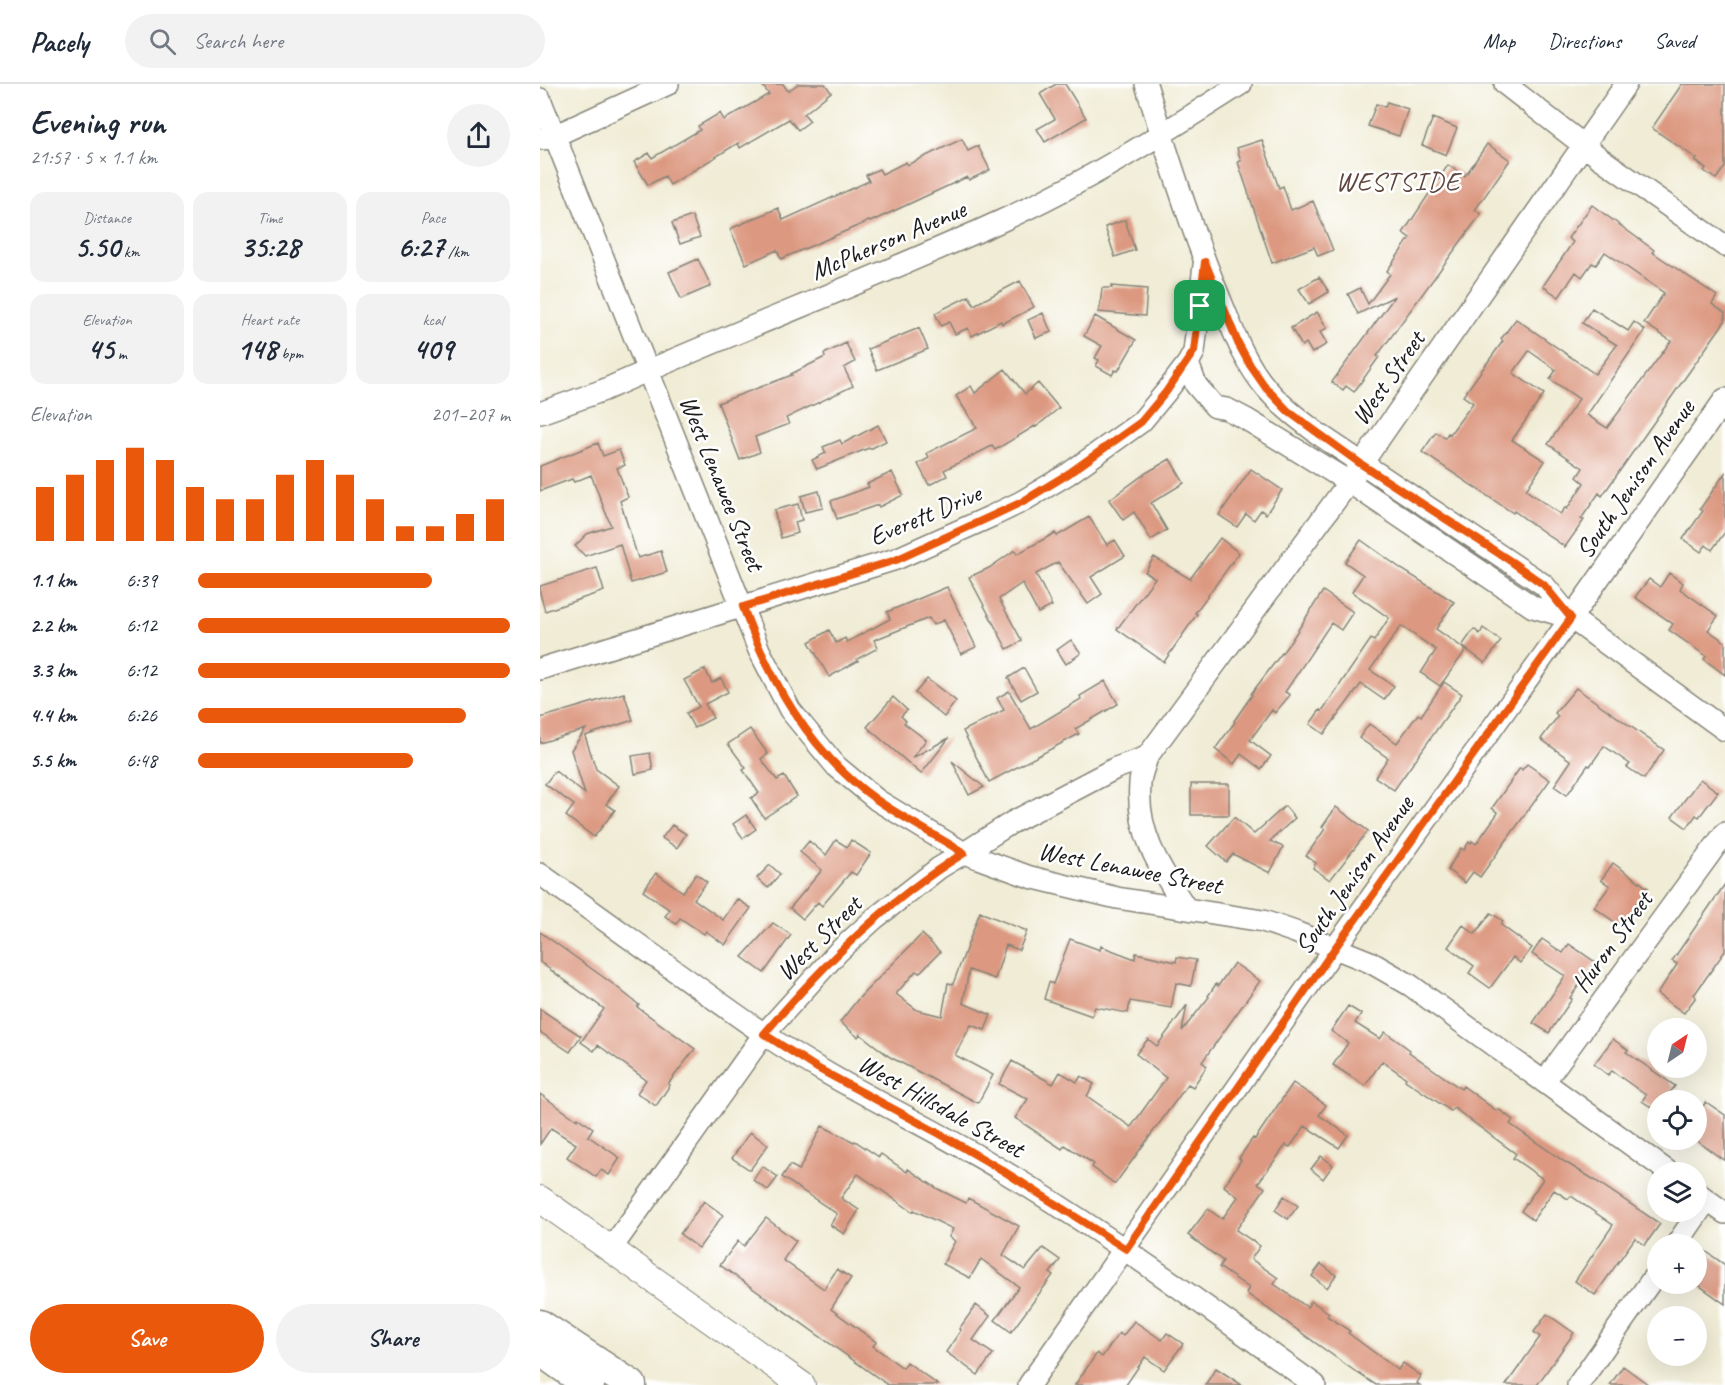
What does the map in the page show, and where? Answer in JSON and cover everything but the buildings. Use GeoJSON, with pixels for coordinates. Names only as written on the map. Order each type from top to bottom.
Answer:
{"type":"FeatureCollection","features":[{"type":"Feature","properties":{"kind":"highway"},"geometry":{"type":"LineString","coordinates":[[540,1325],[631,1385]]}},
{"type":"Feature","properties":{"kind":"highway"},"geometry":{"type":"LineString","coordinates":[[540,1350],[589,1385]]}},
{"type":"Feature","properties":{"kind":"main road"},"geometry":{"type":"LineString","coordinates":[[540,1199],[802,1385]]}},
{"type":"Feature","properties":{"kind":"street"},"geometry":{"type":"LineString","coordinates":[[547,138],[668,84]]}},
{"type":"Feature","properties":{"kind":"street"},"geometry":{"type":"LineString","coordinates":[[1146,84],[1205,262],[1238,343],[1266,388],[1289,412],[1361,464],[1544,585],[1571,618],[1725,730]]}},
{"type":"Feature","properties":{"kind":"street","name":"McPherson Avenue"},"geometry":{"type":"LineString","coordinates":[[540,413],[604,390],[1002,221],[1082,181],[1162,135],[1241,84]]}},
{"type":"Feature","properties":{"kind":"street"},"geometry":{"type":"LineString","coordinates":[[1505,84],[1582,146],[1725,246]]}},
{"type":"Feature","properties":{"kind":"street","name":"West Street"},"geometry":{"type":"LineString","coordinates":[[1185,907],[1154,857],[1145,832],[1140,807],[1140,781],[1147,757],[1349,482],[1626,84]]}},
{"type":"Feature","properties":{"kind":"street","name":"West Lenawee Street"},"geometry":{"type":"LineString","coordinates":[[540,99],[547,138],[647,371],[759,650],[790,710],[836,766],[877,800],[964,853],[1041,879],[1117,898],[1263,921],[1370,962],[1410,985],[1655,1162]]}},
{"type":"Feature","properties":{"kind":"street","name":"Everett Drive"},"geometry":{"type":"LineString","coordinates":[[540,669],[896,560],[1022,502],[1068,474],[1141,422],[1188,363],[1194,351],[1205,262]]}},
{"type":"Feature","properties":{"kind":"street"},"geometry":{"type":"LineString","coordinates":[[1188,363],[1196,385],[1215,407],[1227,409],[1246,419],[1349,482],[1533,607],[1571,618]]}},
{"type":"Feature","properties":{"kind":"street","name":"South Jenison Avenue"},"geometry":{"type":"LineString","coordinates":[[1029,1385],[1335,948],[1725,399]]}},
{"type":"Feature","properties":{"kind":"street","name":"West Street"},"geometry":{"type":"LineString","coordinates":[[611,1249],[764,1034],[830,960],[852,939],[939,868],[1011,823],[1116,768],[1147,757]]}},
{"type":"Feature","properties":{"kind":"street","name":"Huron Street"},"geometry":{"type":"LineString","coordinates":[[1544,1082],[1725,833]]}},
{"type":"Feature","properties":{"kind":"street","name":"West Hillsdale Street"},"geometry":{"type":"LineString","coordinates":[[540,874],[764,1034],[817,1068],[993,1165],[1126,1249],[1315,1385]]}},
{"type":"Feature","properties":{"kind":"street"},"geometry":{"type":"LineString","coordinates":[[1707,1200],[1725,1213]]}},
{"type":"Feature","properties":{"kind":"street"},"geometry":{"type":"LineString","coordinates":[[1578,1385],[1647,1287]]}},
{"type":"Feature","properties":{"kind":"district","name":"WESTSIDE"},"geometry":{"type":"Point","coordinates":[1398,181]}},
{"type":"Feature","properties":{"kind":"route"},"geometry":{"type":"LineString","coordinates":[[1205,262],[1238,343],[1250,365],[1266,388],[1289,412],[1361,464],[1544,585],[1571,618],[1335,948],[1126,1249],[1002,1170],[817,1068],[764,1034],[838,952],[874,919],[939,868],[964,853],[877,800],[836,766],[790,710],[759,650],[743,607],[896,560],[1022,502],[1068,474],[1141,422],[1166,392],[1188,363],[1194,351],[1200,306],[1205,262]]}}]}
